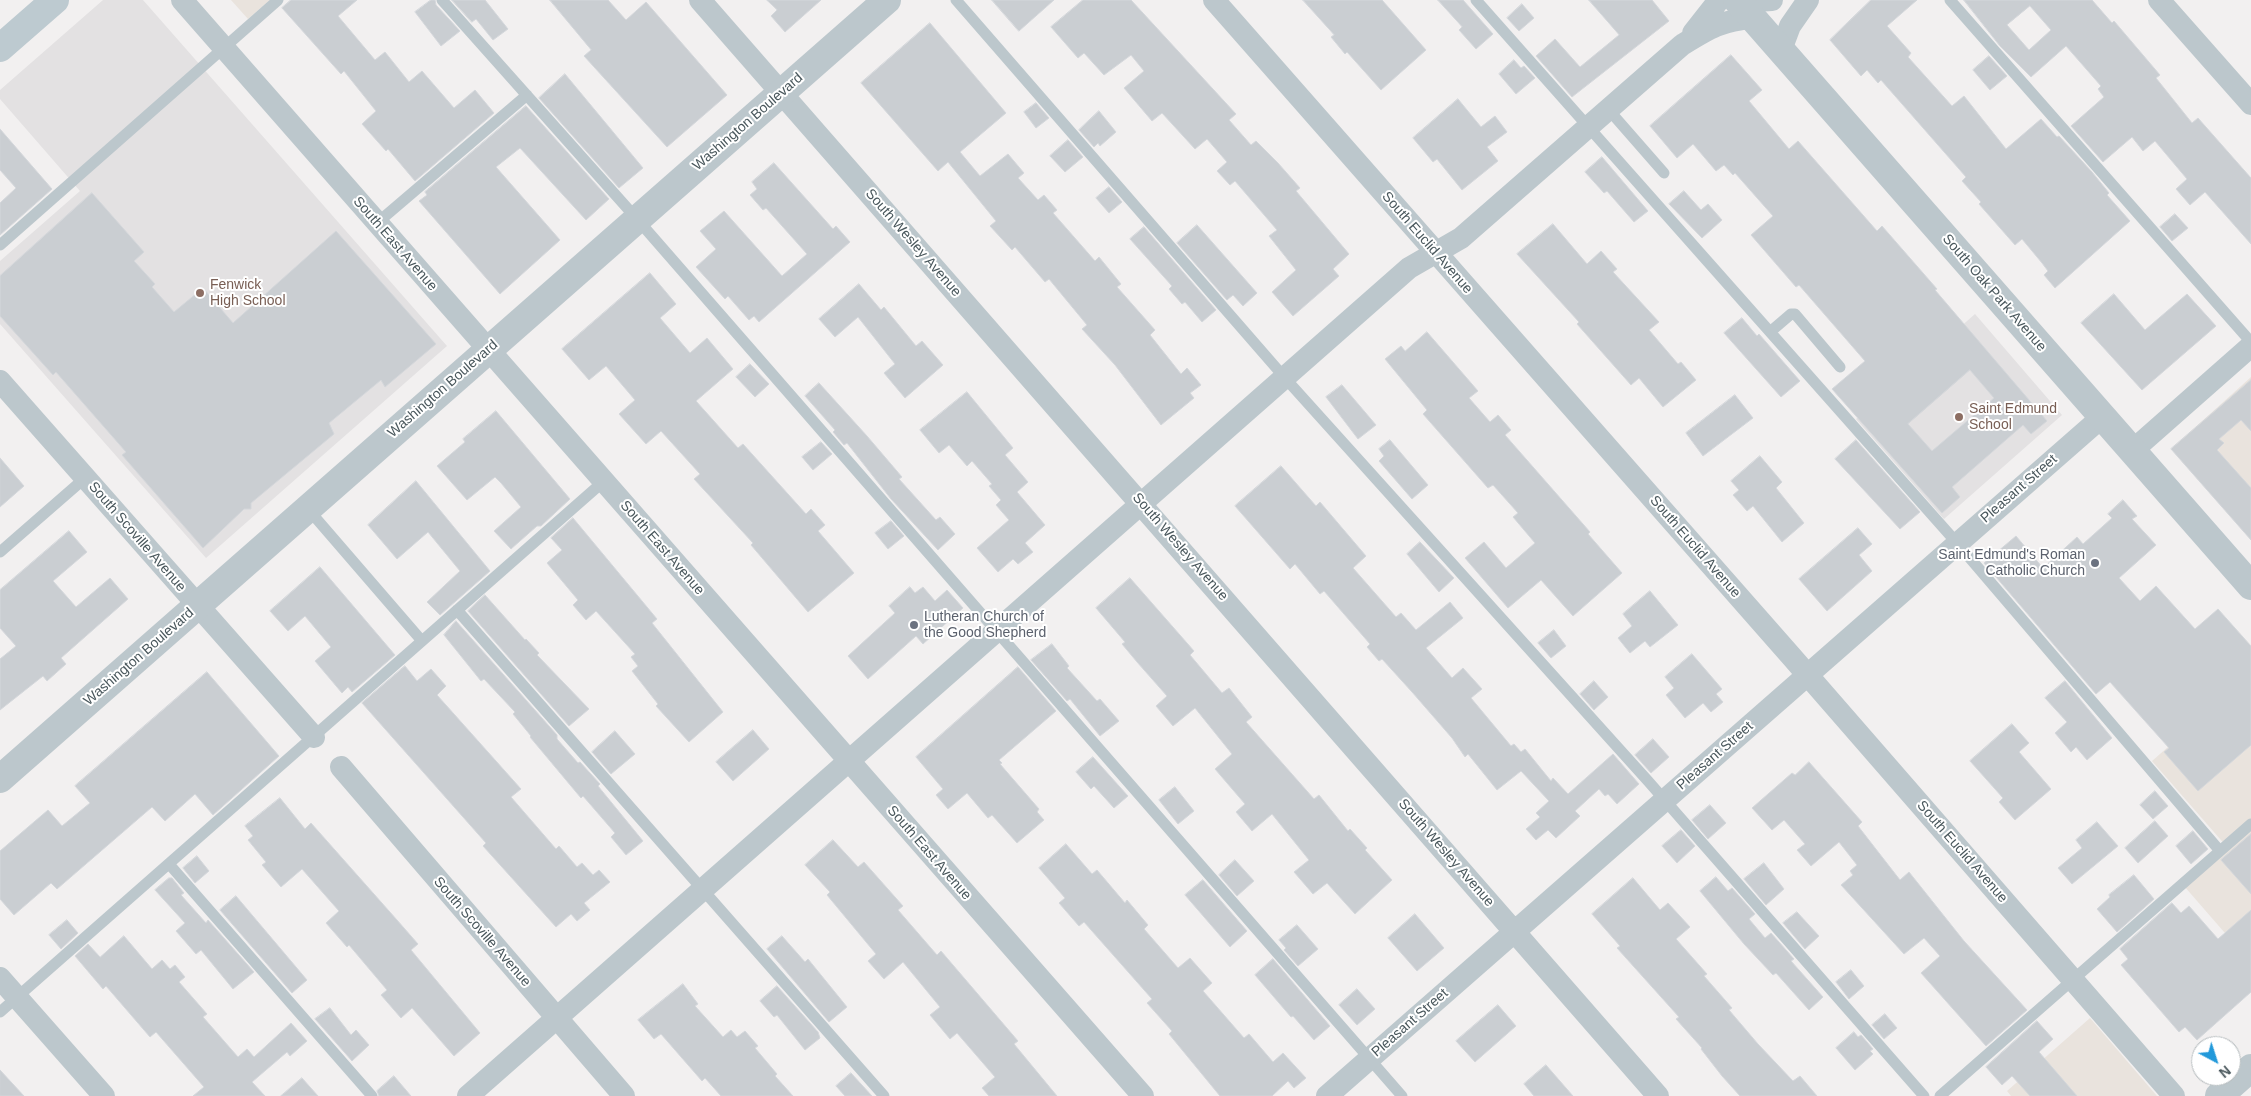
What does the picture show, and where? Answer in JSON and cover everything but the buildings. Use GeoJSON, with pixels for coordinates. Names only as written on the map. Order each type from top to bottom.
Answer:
{"type":"FeatureCollection","features":[{"type":"Feature","properties":{"kind":"main road"},"geometry":{"type":"LineString","coordinates":[[0,48],[55,0]]}},
{"type":"Feature","properties":{"kind":"street","name":"South East Avenue"},"geometry":{"type":"LineString","coordinates":[[182,0],[1143,1096]]}},
{"type":"Feature","properties":{"kind":"street","name":"South Wesley Avenue"},"geometry":{"type":"LineString","coordinates":[[700,0],[1142,503],[1658,1096]]}},
{"type":"Feature","properties":{"kind":"street","name":"Washington Boulevard"},"geometry":{"type":"LineString","coordinates":[[0,779],[887,0]]}},
{"type":"Feature","properties":{"kind":"street","name":"South Euclid Avenue"},"geometry":{"type":"LineString","coordinates":[[1214,0],[1807,674],[2174,1096]]}},
{"type":"Feature","properties":{"kind":"street"},"geometry":{"type":"LineString","coordinates":[[1781,50],[1790,26],[1808,0]]}},
{"type":"Feature","properties":{"kind":"street"},"geometry":{"type":"LineString","coordinates":[[2159,0],[2251,104]]}},
{"type":"Feature","properties":{"kind":"street"},"geometry":{"type":"LineString","coordinates":[[1682,45],[1713,26],[1730,19],[1744,4]]}},
{"type":"Feature","properties":{"kind":"street"},"geometry":{"type":"LineString","coordinates":[[468,1096],[1409,268],[1461,238],[1682,45],[1744,4]]}},
{"type":"Feature","properties":{"kind":"street","name":"South Oak Park Avenue"},"geometry":{"type":"LineString","coordinates":[[1744,4],[1781,50],[2251,586]]}},
{"type":"Feature","properties":{"kind":"street"},"geometry":{"type":"LineString","coordinates":[[2132,451],[2251,346]]}},
{"type":"Feature","properties":{"kind":"street","name":"South Scoville Avenue"},"geometry":{"type":"LineString","coordinates":[[0,381],[314,737]]}},
{"type":"Feature","properties":{"kind":"street","name":"Pleasant Street"},"geometry":{"type":"LineString","coordinates":[[1327,1096],[2102,416]]}},
{"type":"Feature","properties":{"kind":"street","name":"South Scoville Avenue"},"geometry":{"type":"LineString","coordinates":[[341,767],[624,1096]]}},
{"type":"Feature","properties":{"kind":"street"},"geometry":{"type":"LineString","coordinates":[[0,978],[104,1096]]}},
{"type":"Feature","properties":{"kind":"street"},"geometry":{"type":"LineString","coordinates":[[2219,1096],[2251,1068]]}},
{"type":"Feature","properties":{"kind":"lane"},"geometry":{"type":"LineString","coordinates":[[0,245],[278,0]]}},
{"type":"Feature","properties":{"kind":"lane"},"geometry":{"type":"LineString","coordinates":[[442,0],[637,219],[1402,1096]]}},
{"type":"Feature","properties":{"kind":"lane"},"geometry":{"type":"LineString","coordinates":[[956,0],[1285,378],[1665,800],[1924,1096]]}},
{"type":"Feature","properties":{"kind":"lane"},"geometry":{"type":"LineString","coordinates":[[1476,0],[1957,544],[2220,851]]}},
{"type":"Feature","properties":{"kind":"lane"},"geometry":{"type":"LineString","coordinates":[[1950,0],[2251,342]]}},
{"type":"Feature","properties":{"kind":"lane"},"geometry":{"type":"LineString","coordinates":[[378,223],[527,95]]}},
{"type":"Feature","properties":{"kind":"lane"},"geometry":{"type":"LineString","coordinates":[[1608,109],[1664,173]]}},
{"type":"Feature","properties":{"kind":"lane"},"geometry":{"type":"LineString","coordinates":[[1770,332],[1791,314],[1795,314],[1840,367]]}},
{"type":"Feature","properties":{"kind":"lane"},"geometry":{"type":"LineString","coordinates":[[0,552],[85,478]]}},
{"type":"Feature","properties":{"kind":"lane"},"geometry":{"type":"LineString","coordinates":[[0,1012],[604,481]]}},
{"type":"Feature","properties":{"kind":"lane"},"geometry":{"type":"LineString","coordinates":[[308,509],[422,642]]}},
{"type":"Feature","properties":{"kind":"lane"},"geometry":{"type":"LineString","coordinates":[[457,610],[884,1096]]}},
{"type":"Feature","properties":{"kind":"lane"},"geometry":{"type":"LineString","coordinates":[[1940,1096],[2251,824]]}},
{"type":"Feature","properties":{"kind":"lane"},"geometry":{"type":"LineString","coordinates":[[169,864],[372,1096]]}},
{"type":"Feature","properties":{"kind":"shaded area","name":"Fenwick High School"},"geometry":{"type":"Polygon","coordinates":[[[103,0],[143,0],[447,346],[206,558],[0,324],[0,261],[80,191],[0,99],[0,90],[103,0]]]}},
{"type":"Feature","properties":{"kind":"shaded area"},"geometry":{"type":"Polygon","coordinates":[[[231,0],[270,0],[248,19],[231,0]]]}},
{"type":"Feature","properties":{"kind":"shaded area","name":"Saint Edmund School"},"geometry":{"type":"Polygon","coordinates":[[[1975,314],[2062,415],[1944,519],[1856,419],[1975,314]]]}},
{"type":"Feature","properties":{"kind":"shaded area"},"geometry":{"type":"Polygon","coordinates":[[[2251,377],[2251,540],[2171,449],[2251,377]]]}},
{"type":"Feature","properties":{"kind":"shaded area"},"geometry":{"type":"Polygon","coordinates":[[[2251,674],[2251,963],[2184,886],[2227,847],[2152,761],[2251,674]]]}},
{"type":"Feature","properties":{"kind":"shaded area"},"geometry":{"type":"Polygon","coordinates":[[[2090,1018],[2157,1096],[2011,1096],[2007,1091],[2090,1018]]]}},
{"type":"Feature","properties":{"kind":"place","name":"Fenwick High School"},"geometry":{"type":"Point","coordinates":[200,293]}},
{"type":"Feature","properties":{"kind":"place","name":"Saint Edmund School"},"geometry":{"type":"Point","coordinates":[1959,417]}},
{"type":"Feature","properties":{"kind":"place","name":"Saint Edmund's Roman Catholic Church"},"geometry":{"type":"Point","coordinates":[2095,563]}},
{"type":"Feature","properties":{"kind":"place","name":"Lutheran Church of the Good Shepherd"},"geometry":{"type":"Point","coordinates":[914,625]}}]}
